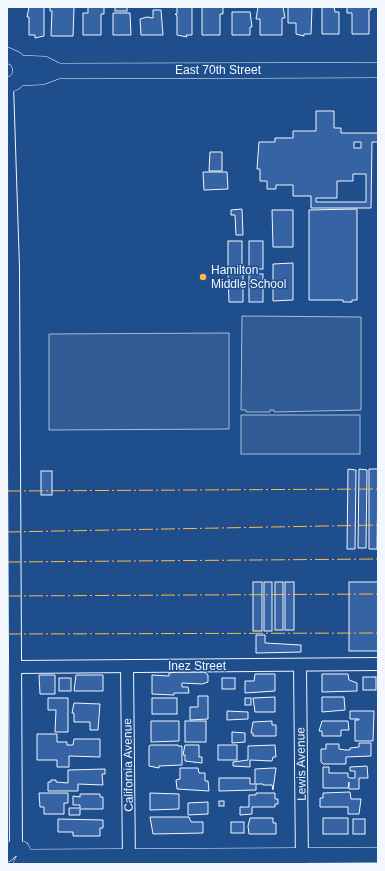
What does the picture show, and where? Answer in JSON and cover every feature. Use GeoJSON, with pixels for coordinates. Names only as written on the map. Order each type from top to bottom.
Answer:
{"type":"FeatureCollection","features":[{"type":"Feature","properties":{"kind":"street","name":"East 70th Street"},"geometry":{"type":"LineString","coordinates":[[13,59],[44,64],[58,71]]}},
{"type":"Feature","properties":{"kind":"street"},"geometry":{"type":"LineString","coordinates":[[11,864],[15,856],[16,667],[11,83],[21,74],[13,59]]}},
{"type":"Feature","properties":{"kind":"street","name":"East 70th Street"},"geometry":{"type":"LineString","coordinates":[[11,83],[42,77],[58,71],[378,70]]}},
{"type":"Feature","properties":{"kind":"street","name":"Inez Street"},"geometry":{"type":"LineString","coordinates":[[16,667],[378,664]]}},
{"type":"Feature","properties":{"kind":"street","name":"Lewis Avenue"},"geometry":{"type":"LineString","coordinates":[[300,665],[302,860]]}},
{"type":"Feature","properties":{"kind":"street","name":"California Avenue"},"geometry":{"type":"LineString","coordinates":[[127,666],[129,860]]}},
{"type":"Feature","properties":{"kind":"street"},"geometry":{"type":"LineString","coordinates":[[15,856],[129,860],[302,860],[378,855]]}},
{"type":"Feature","properties":{"kind":"shaded area"},"geometry":{"type":"Polygon","coordinates":[[[242,316],[361,317],[361,410],[274,412],[274,410],[270,410],[270,412],[246,412],[246,410],[241,410],[242,316]]]}},
{"type":"Feature","properties":{"kind":"shaded area"},"geometry":{"type":"Polygon","coordinates":[[[229,333],[229,429],[49,430],[49,334],[229,333]]]}},
{"type":"Feature","properties":{"kind":"shaded area"},"geometry":{"type":"Polygon","coordinates":[[[241,415],[360,415],[360,454],[241,454],[241,415]]]}},
{"type":"Feature","properties":{"kind":"building"},"geometry":{"type":"Polygon","coordinates":[[[29,7],[44,7],[44,36],[35,38],[35,35],[29,35],[29,17],[27,17],[29,7]]]}},
{"type":"Feature","properties":{"kind":"building"},"geometry":{"type":"Polygon","coordinates":[[[50,7],[74,7],[73,36],[51,36],[52,11],[50,11],[50,7]]]}},
{"type":"Feature","properties":{"kind":"building"},"geometry":{"type":"Polygon","coordinates":[[[88,7],[104,7],[104,14],[101,14],[101,35],[83,35],[83,13],[88,13],[88,7]]]}},
{"type":"Feature","properties":{"kind":"building"},"geometry":{"type":"Polygon","coordinates":[[[115,7],[127,7],[127,11],[115,11],[115,7]]]}},
{"type":"Feature","properties":{"kind":"building"},"geometry":{"type":"Polygon","coordinates":[[[177,7],[192,7],[192,35],[186,35],[187,37],[177,35],[177,16],[175,14],[177,14],[177,7]]]}},
{"type":"Feature","properties":{"kind":"building"},"geometry":{"type":"Polygon","coordinates":[[[202,7],[223,7],[223,14],[220,14],[220,35],[202,35],[202,7]]]}},
{"type":"Feature","properties":{"kind":"building"},"geometry":{"type":"Polygon","coordinates":[[[258,7],[283,7],[285,18],[282,18],[282,35],[260,35],[260,19],[256,19],[258,7]]]}},
{"type":"Feature","properties":{"kind":"building"},"geometry":{"type":"Polygon","coordinates":[[[288,7],[312,7],[311,34],[304,34],[304,36],[296,34],[296,23],[288,23],[288,7]]]}},
{"type":"Feature","properties":{"kind":"building"},"geometry":{"type":"Polygon","coordinates":[[[322,7],[334,7],[335,12],[339,12],[339,34],[322,34],[322,7]]]}},
{"type":"Feature","properties":{"kind":"building"},"geometry":{"type":"Polygon","coordinates":[[[347,7],[371,7],[371,10],[369,10],[369,34],[352,34],[352,13],[347,13],[347,7]]]}},
{"type":"Feature","properties":{"kind":"building"},"geometry":{"type":"Polygon","coordinates":[[[153,10],[161,10],[163,35],[141,35],[140,19],[147,17],[153,18],[153,10]]]}},
{"type":"Feature","properties":{"kind":"building"},"geometry":{"type":"Polygon","coordinates":[[[232,12],[250,12],[252,27],[250,27],[250,35],[232,35],[232,12]]]}},
{"type":"Feature","properties":{"kind":"building"},"geometry":{"type":"Polygon","coordinates":[[[113,13],[130,13],[131,35],[113,35],[113,13]]]}},
{"type":"Feature","properties":{"kind":"building"},"geometry":{"type":"Polygon","coordinates":[[[316,111],[334,111],[334,128],[341,128],[341,133],[378,133],[378,142],[372,142],[371,208],[311,208],[311,196],[293,196],[293,185],[276,185],[276,189],[267,189],[267,181],[260,181],[260,169],[257,169],[259,142],[275,142],[275,138],[293,138],[293,131],[316,131],[316,111]],[[354,142],[354,148],[361,148],[361,142],[354,142]],[[353,174],[353,181],[337,181],[337,198],[316,198],[316,202],[366,202],[366,174],[353,174]]]}},
{"type":"Feature","properties":{"kind":"building"},"geometry":{"type":"Polygon","coordinates":[[[210,152],[222,152],[222,171],[209,171],[210,152]]]}},
{"type":"Feature","properties":{"kind":"building"},"geometry":{"type":"Polygon","coordinates":[[[203,172],[227,172],[228,189],[204,190],[203,172]]]}},
{"type":"Feature","properties":{"kind":"building"},"geometry":{"type":"Polygon","coordinates":[[[242,209],[243,235],[236,235],[235,215],[231,215],[231,210],[242,209]]]}},
{"type":"Feature","properties":{"kind":"building"},"geometry":{"type":"Polygon","coordinates":[[[357,209],[357,300],[352,300],[352,302],[343,302],[343,300],[309,300],[309,210],[357,209]]]}},
{"type":"Feature","properties":{"kind":"building"},"geometry":{"type":"Polygon","coordinates":[[[272,210],[293,210],[293,247],[273,247],[272,210]]]}},
{"type":"Feature","properties":{"kind":"building"},"geometry":{"type":"Polygon","coordinates":[[[228,241],[242,241],[242,270],[228,270],[228,241]]]}},
{"type":"Feature","properties":{"kind":"building"},"geometry":{"type":"Polygon","coordinates":[[[249,241],[263,241],[263,269],[249,269],[249,241]]]}},
{"type":"Feature","properties":{"kind":"building"},"geometry":{"type":"Polygon","coordinates":[[[293,263],[293,300],[273,301],[273,264],[293,263]]]}},
{"type":"Feature","properties":{"kind":"building"},"geometry":{"type":"Polygon","coordinates":[[[228,274],[243,274],[243,302],[229,302],[228,274]]]}},
{"type":"Feature","properties":{"kind":"building"},"geometry":{"type":"Polygon","coordinates":[[[249,274],[263,274],[263,302],[249,302],[249,274]]]}},
{"type":"Feature","properties":{"kind":"building"},"geometry":{"type":"Polygon","coordinates":[[[348,469],[356,470],[355,549],[347,549],[348,469]]]}},
{"type":"Feature","properties":{"kind":"building"},"geometry":{"type":"Polygon","coordinates":[[[359,469],[367,470],[366,548],[358,548],[359,469]]]}},
{"type":"Feature","properties":{"kind":"building"},"geometry":{"type":"Polygon","coordinates":[[[369,469],[378,469],[377,549],[369,549],[369,469]]]}},
{"type":"Feature","properties":{"kind":"building"},"geometry":{"type":"Polygon","coordinates":[[[41,471],[52,471],[52,495],[41,495],[41,471]]]}},
{"type":"Feature","properties":{"kind":"building"},"geometry":{"type":"Polygon","coordinates":[[[253,582],[262,582],[262,631],[253,631],[253,582]]]}},
{"type":"Feature","properties":{"kind":"building"},"geometry":{"type":"Polygon","coordinates":[[[264,582],[272,582],[272,631],[264,631],[264,582]]]}},
{"type":"Feature","properties":{"kind":"building"},"geometry":{"type":"Polygon","coordinates":[[[275,582],[283,582],[283,630],[275,630],[275,582]]]}},
{"type":"Feature","properties":{"kind":"building"},"geometry":{"type":"Polygon","coordinates":[[[285,582],[294,582],[294,630],[285,630],[285,582]]]}},
{"type":"Feature","properties":{"kind":"building"},"geometry":{"type":"Polygon","coordinates":[[[349,582],[378,582],[378,651],[349,651],[349,582]]]}},
{"type":"Feature","properties":{"kind":"building"},"geometry":{"type":"Polygon","coordinates":[[[256,635],[265,635],[265,643],[301,645],[301,652],[256,653],[256,635]]]}},
{"type":"Feature","properties":{"kind":"building"},"geometry":{"type":"Polygon","coordinates":[[[204,672],[208,675],[208,682],[202,684],[182,683],[182,687],[188,687],[189,693],[174,693],[174,695],[152,694],[152,675],[169,676],[169,673],[204,672]]]}},
{"type":"Feature","properties":{"kind":"building"},"geometry":{"type":"Polygon","coordinates":[[[255,674],[275,674],[275,691],[245,693],[245,681],[254,681],[255,674]]]}},
{"type":"Feature","properties":{"kind":"building"},"geometry":{"type":"Polygon","coordinates":[[[322,674],[348,674],[349,680],[357,683],[357,691],[322,692],[322,674]]]}},
{"type":"Feature","properties":{"kind":"building"},"geometry":{"type":"Polygon","coordinates":[[[39,675],[55,675],[55,694],[40,694],[39,675]]]}},
{"type":"Feature","properties":{"kind":"building"},"geometry":{"type":"Polygon","coordinates":[[[76,675],[103,675],[103,691],[74,691],[76,675]]]}},
{"type":"Feature","properties":{"kind":"building"},"geometry":{"type":"Polygon","coordinates":[[[363,677],[376,677],[376,690],[363,690],[363,677]]]}},
{"type":"Feature","properties":{"kind":"building"},"geometry":{"type":"Polygon","coordinates":[[[59,678],[71,678],[71,691],[59,691],[59,678]]]}},
{"type":"Feature","properties":{"kind":"building"},"geometry":{"type":"Polygon","coordinates":[[[222,678],[235,678],[235,689],[222,689],[222,678]]]}},
{"type":"Feature","properties":{"kind":"building"},"geometry":{"type":"Polygon","coordinates":[[[198,696],[208,696],[208,719],[190,720],[190,707],[198,707],[198,696]]]}},
{"type":"Feature","properties":{"kind":"building"},"geometry":{"type":"Polygon","coordinates":[[[275,697],[275,712],[255,712],[253,698],[275,697]]]}},
{"type":"Feature","properties":{"kind":"building"},"geometry":{"type":"Polygon","coordinates":[[[322,697],[344,697],[345,710],[322,712],[322,697]]]}},
{"type":"Feature","properties":{"kind":"building"},"geometry":{"type":"Polygon","coordinates":[[[48,698],[68,698],[68,732],[55,732],[56,710],[48,710],[48,698]]]}},
{"type":"Feature","properties":{"kind":"building"},"geometry":{"type":"Polygon","coordinates":[[[152,698],[177,698],[177,714],[152,714],[152,698]]]}},
{"type":"Feature","properties":{"kind":"building"},"geometry":{"type":"Polygon","coordinates":[[[245,698],[251,698],[251,705],[245,705],[245,698]]]}},
{"type":"Feature","properties":{"kind":"building"},"geometry":{"type":"Polygon","coordinates":[[[74,703],[100,704],[98,730],[90,730],[90,722],[74,722],[74,713],[72,713],[74,703]]]}},
{"type":"Feature","properties":{"kind":"building"},"geometry":{"type":"Polygon","coordinates":[[[227,711],[248,712],[248,719],[227,720],[227,711]]]}},
{"type":"Feature","properties":{"kind":"building"},"geometry":{"type":"Polygon","coordinates":[[[350,711],[374,711],[373,741],[355,741],[355,720],[359,719],[350,719],[350,711]]]}},
{"type":"Feature","properties":{"kind":"building"},"geometry":{"type":"Polygon","coordinates":[[[151,721],[179,721],[179,741],[151,742],[151,721]]]}},
{"type":"Feature","properties":{"kind":"building"},"geometry":{"type":"Polygon","coordinates":[[[185,721],[206,721],[206,742],[185,742],[185,721]]]}},
{"type":"Feature","properties":{"kind":"building"},"geometry":{"type":"Polygon","coordinates":[[[272,721],[272,725],[276,725],[276,736],[253,736],[253,733],[251,733],[253,722],[272,721]]]}},
{"type":"Feature","properties":{"kind":"building"},"geometry":{"type":"Polygon","coordinates":[[[322,721],[348,721],[349,730],[341,730],[341,736],[322,736],[322,731],[319,731],[322,721]]]}},
{"type":"Feature","properties":{"kind":"building"},"geometry":{"type":"Polygon","coordinates":[[[232,732],[245,733],[245,742],[232,743],[232,732]]]}},
{"type":"Feature","properties":{"kind":"building"},"geometry":{"type":"Polygon","coordinates":[[[37,734],[57,734],[57,742],[67,742],[67,745],[73,745],[74,739],[100,739],[100,757],[69,756],[69,767],[57,767],[57,760],[37,760],[37,734]]]}},
{"type":"Feature","properties":{"kind":"building"},"geometry":{"type":"Polygon","coordinates":[[[359,743],[371,743],[371,756],[346,757],[346,764],[323,764],[321,762],[321,749],[326,749],[326,744],[339,744],[339,749],[350,750],[350,748],[359,747],[359,743]]]}},
{"type":"Feature","properties":{"kind":"building"},"geometry":{"type":"Polygon","coordinates":[[[185,745],[199,745],[199,757],[202,757],[202,763],[185,761],[185,755],[183,755],[185,745]]]}},
{"type":"Feature","properties":{"kind":"building"},"geometry":{"type":"Polygon","coordinates":[[[218,745],[237,745],[237,760],[218,760],[218,745]]]}},
{"type":"Feature","properties":{"kind":"building"},"geometry":{"type":"Polygon","coordinates":[[[275,745],[276,757],[273,757],[272,761],[250,760],[250,767],[233,766],[233,762],[248,760],[248,746],[275,745]]]}},
{"type":"Feature","properties":{"kind":"building"},"geometry":{"type":"Polygon","coordinates":[[[149,746],[182,746],[182,765],[159,766],[159,768],[149,766],[149,746]]]}},
{"type":"Feature","properties":{"kind":"building"},"geometry":{"type":"Polygon","coordinates":[[[367,766],[368,778],[359,778],[359,789],[349,789],[349,782],[348,788],[323,788],[323,767],[329,767],[329,773],[348,773],[348,777],[355,778],[355,771],[350,771],[350,767],[367,766]]]}},
{"type":"Feature","properties":{"kind":"building"},"geometry":{"type":"Polygon","coordinates":[[[180,768],[198,768],[199,773],[205,773],[205,781],[208,781],[209,791],[177,789],[176,780],[180,779],[180,768]]]}},
{"type":"Feature","properties":{"kind":"building"},"geometry":{"type":"Polygon","coordinates":[[[276,768],[273,790],[272,785],[256,784],[256,790],[219,791],[219,778],[250,778],[250,784],[255,784],[255,769],[276,768]]]}},
{"type":"Feature","properties":{"kind":"building"},"geometry":{"type":"Polygon","coordinates":[[[105,769],[105,774],[102,774],[103,785],[78,784],[78,791],[48,791],[48,782],[51,782],[51,780],[68,783],[68,770],[105,769]]]}},
{"type":"Feature","properties":{"kind":"building"},"geometry":{"type":"Polygon","coordinates":[[[350,792],[351,799],[361,799],[359,814],[348,814],[348,807],[320,807],[320,798],[323,798],[323,793],[350,792]]]}},
{"type":"Feature","properties":{"kind":"building"},"geometry":{"type":"Polygon","coordinates":[[[39,793],[68,793],[68,803],[64,803],[64,814],[44,814],[44,807],[40,807],[39,793]]]}},
{"type":"Feature","properties":{"kind":"building"},"geometry":{"type":"Polygon","coordinates":[[[150,793],[179,794],[179,809],[150,810],[150,793]]]}},
{"type":"Feature","properties":{"kind":"building"},"geometry":{"type":"Polygon","coordinates":[[[256,793],[275,793],[275,799],[278,799],[278,804],[275,804],[275,807],[252,807],[252,814],[240,815],[240,807],[249,807],[249,795],[256,795],[256,793]]]}},
{"type":"Feature","properties":{"kind":"building"},"geometry":{"type":"Polygon","coordinates":[[[80,794],[100,794],[100,797],[103,797],[103,809],[80,809],[80,815],[69,815],[69,808],[80,808],[80,805],[73,805],[73,796],[80,797],[80,794]]]}},
{"type":"Feature","properties":{"kind":"building"},"geometry":{"type":"Polygon","coordinates":[[[219,801],[224,801],[224,806],[219,806],[219,801]]]}},
{"type":"Feature","properties":{"kind":"building"},"geometry":{"type":"Polygon","coordinates":[[[208,802],[208,814],[188,815],[188,803],[208,802]]]}},
{"type":"Feature","properties":{"kind":"building"},"geometry":{"type":"Polygon","coordinates":[[[150,817],[189,817],[191,822],[203,822],[203,833],[153,834],[150,817]]]}},
{"type":"Feature","properties":{"kind":"building"},"geometry":{"type":"Polygon","coordinates":[[[250,818],[273,818],[273,823],[276,823],[276,834],[249,834],[248,826],[250,818]]]}},
{"type":"Feature","properties":{"kind":"building"},"geometry":{"type":"Polygon","coordinates":[[[323,818],[348,818],[348,834],[323,834],[323,818]]]}},
{"type":"Feature","properties":{"kind":"building"},"geometry":{"type":"Polygon","coordinates":[[[58,819],[103,820],[103,828],[100,828],[100,836],[73,836],[73,832],[58,832],[58,819]]]}},
{"type":"Feature","properties":{"kind":"building"},"geometry":{"type":"Polygon","coordinates":[[[353,819],[365,819],[365,834],[353,834],[353,819]]]}},
{"type":"Feature","properties":{"kind":"building"},"geometry":{"type":"Polygon","coordinates":[[[231,822],[244,822],[244,833],[231,833],[231,822]]]}},
{"type":"Feature","properties":{"kind":"power"},"geometry":{"type":"LineString","coordinates":[[7,491],[378,489]]}},
{"type":"Feature","properties":{"kind":"power"},"geometry":{"type":"LineString","coordinates":[[7,532],[378,525]]}},
{"type":"Feature","properties":{"kind":"power"},"geometry":{"type":"LineString","coordinates":[[7,562],[378,559]]}},
{"type":"Feature","properties":{"kind":"power"},"geometry":{"type":"LineString","coordinates":[[7,596],[378,594]]}},
{"type":"Feature","properties":{"kind":"power"},"geometry":{"type":"LineString","coordinates":[[7,634],[378,633]]}},
{"type":"Feature","properties":{"kind":"place","name":"Hamilton Middle School"},"geometry":{"type":"Point","coordinates":[203,277]}}]}
